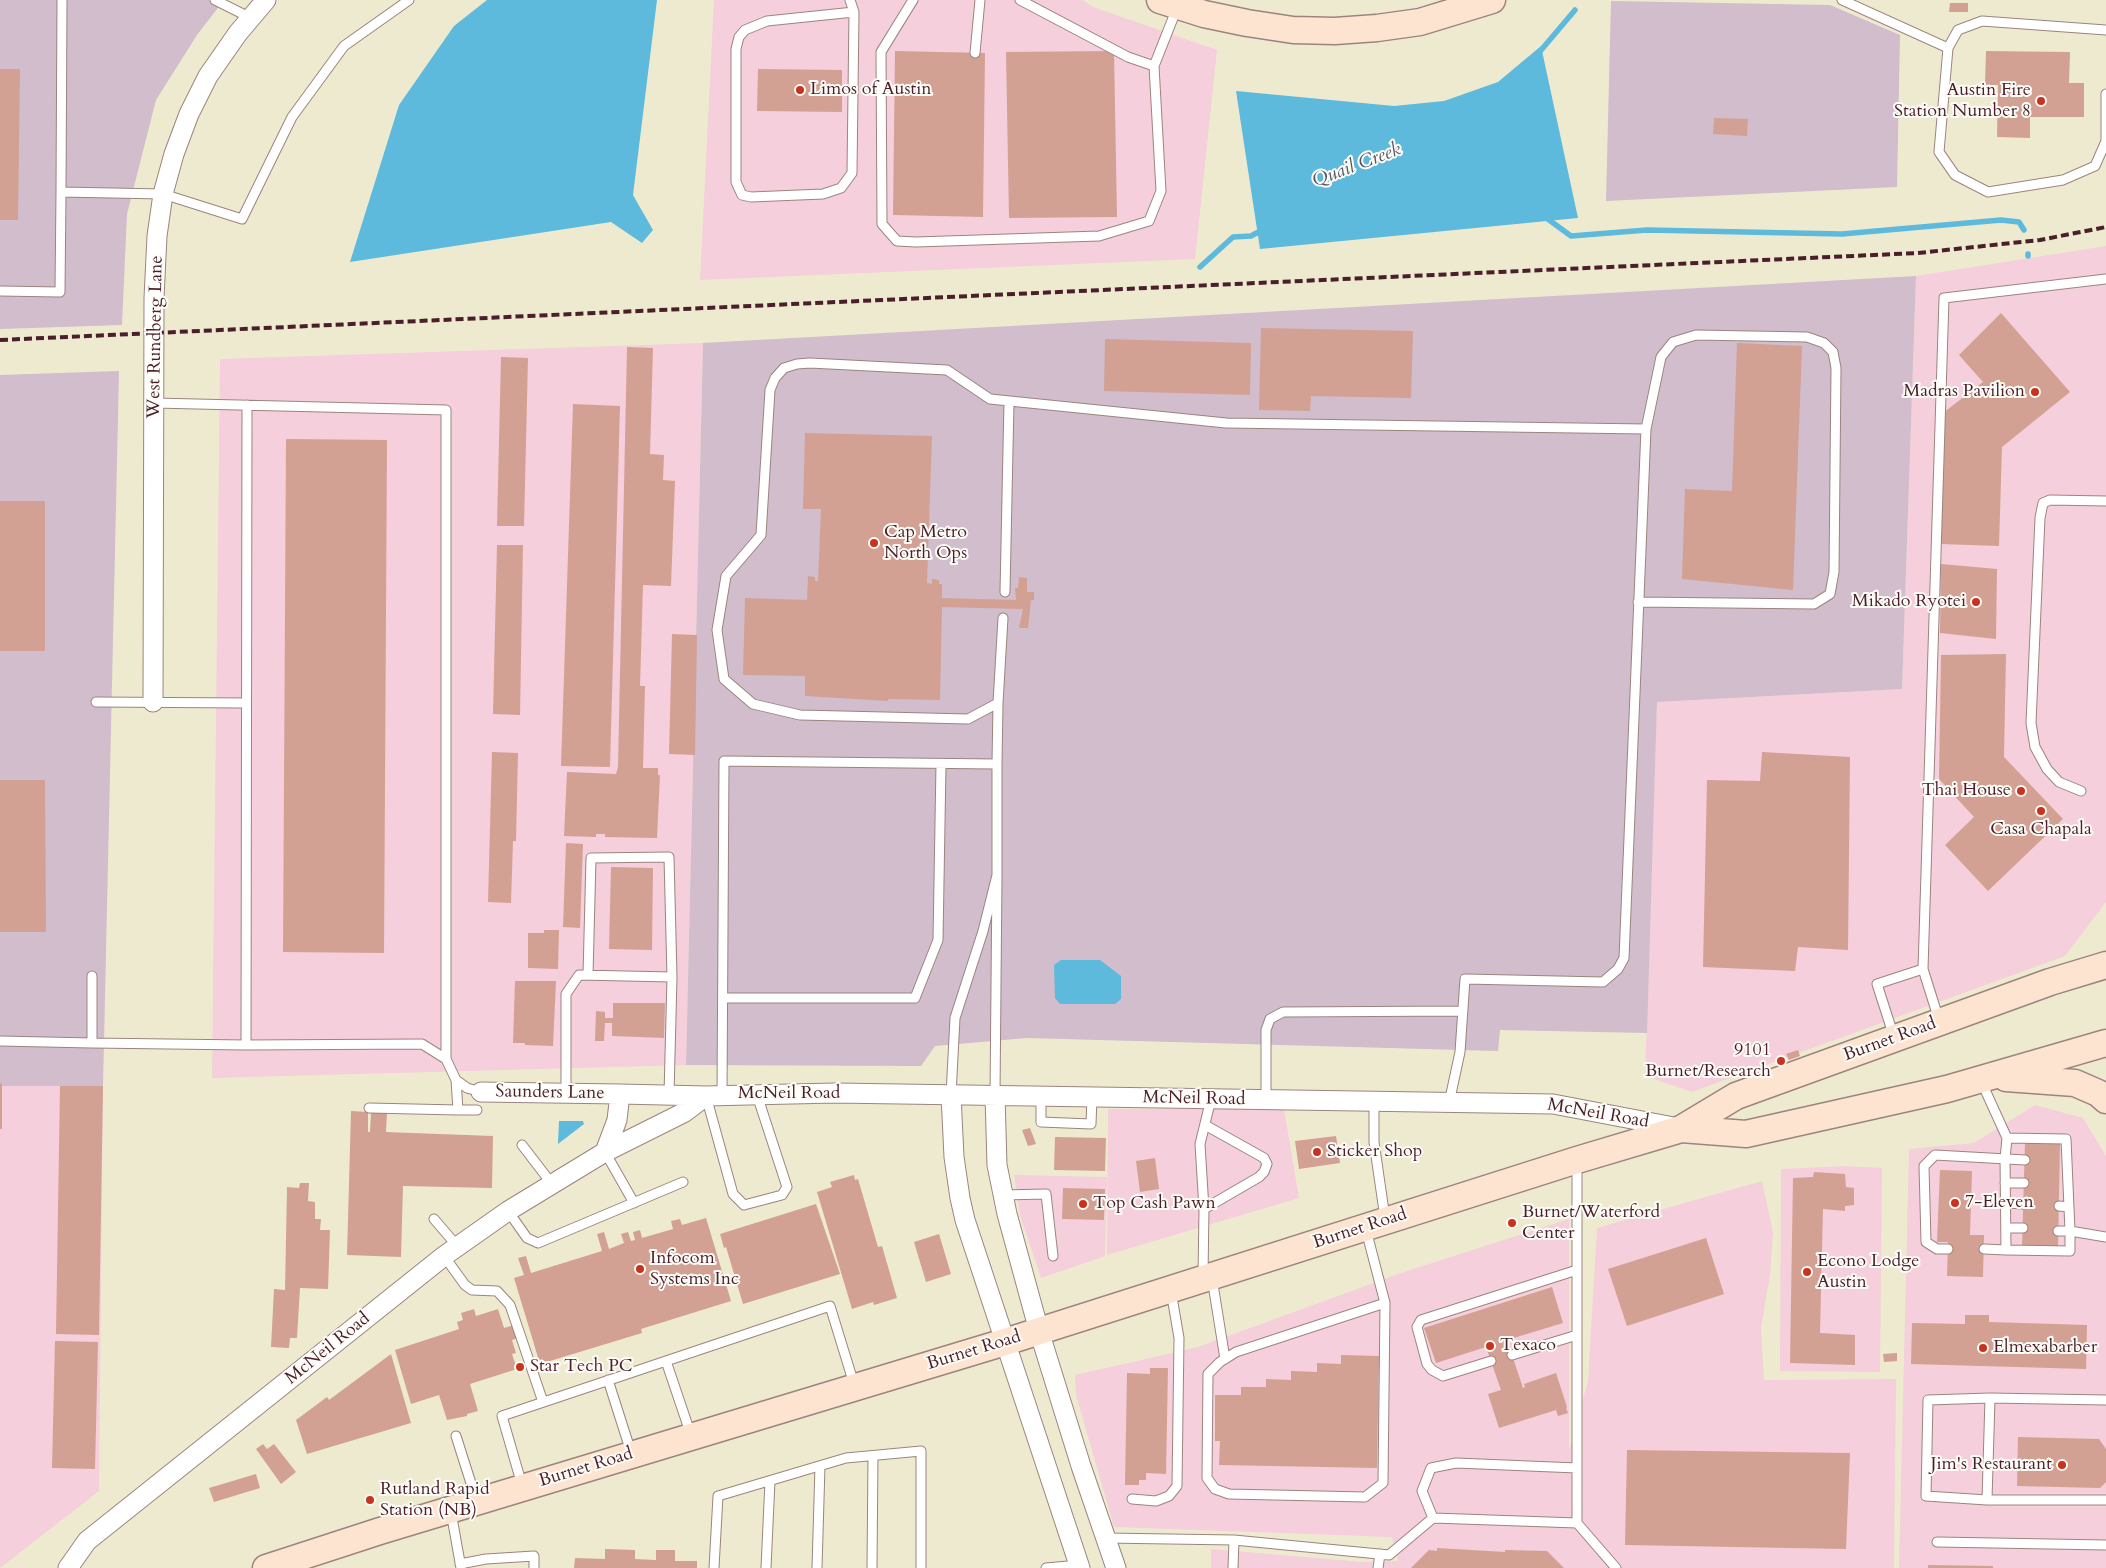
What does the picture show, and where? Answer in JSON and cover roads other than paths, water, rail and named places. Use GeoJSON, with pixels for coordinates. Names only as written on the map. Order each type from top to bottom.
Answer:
{"type":"FeatureCollection","features":[{"type":"Feature","properties":{"kind":"main road"},"geometry":{"type":"LineString","coordinates":[[1172,2],[1204,14],[1246,23],[1294,30],[1335,31],[1420,22],[1492,0]]}},
{"type":"Feature","properties":{"kind":"main road"},"geometry":{"type":"LineString","coordinates":[[2071,976],[2106,944]]}},
{"type":"Feature","properties":{"kind":"main road","name":"Burnet Road"},"geometry":{"type":"LineString","coordinates":[[266,1568],[691,1436],[1005,1342],[1577,1160],[1681,1129],[1736,1096],[1894,1038],[2106,965]]}},
{"type":"Feature","properties":{"kind":"main road","name":"Burnet Road"},"geometry":{"type":"LineString","coordinates":[[1681,1129],[1746,1134],[1948,1089],[2106,1043]]}},
{"type":"Feature","properties":{"kind":"main road"},"geometry":{"type":"LineString","coordinates":[[1984,1078],[2075,1083],[2098,1093],[2106,1100]]}},
{"type":"Feature","properties":{"kind":"street","name":"West Rundberg Lane"},"geometry":{"type":"LineString","coordinates":[[153,702],[154,298],[157,236],[163,194],[174,154],[189,114],[208,76],[238,33],[266,0]]}},
{"type":"Feature","properties":{"kind":"street","name":"Saunders Lane"},"geometry":{"type":"LineString","coordinates":[[481,1092],[620,1094]]}},
{"type":"Feature","properties":{"kind":"street","name":"McNeil Road"},"geometry":{"type":"LineString","coordinates":[[620,1094],[757,1095],[835,1093],[1553,1104],[1681,1129]]}},
{"type":"Feature","properties":{"kind":"street"},"geometry":{"type":"LineString","coordinates":[[605,1152],[617,1120],[620,1094]]}},
{"type":"Feature","properties":{"kind":"street","name":"McNeil Road"},"geometry":{"type":"LineString","coordinates":[[68,1568],[87,1541],[451,1252],[508,1210],[605,1152],[685,1112],[714,1095]]}},
{"type":"Feature","properties":{"kind":"street"},"geometry":{"type":"LineString","coordinates":[[951,1095],[954,1157],[965,1220],[1080,1566]]}},
{"type":"Feature","properties":{"kind":"street"},"geometry":{"type":"LineString","coordinates":[[995,1096],[997,1165],[1002,1195],[1039,1331],[1116,1568]]}},
{"type":"Feature","properties":{"kind":"lane"},"geometry":{"type":"LineString","coordinates":[[0,291],[60,292],[62,0]]}},
{"type":"Feature","properties":{"kind":"lane"},"geometry":{"type":"LineString","coordinates":[[215,0],[251,18]]}},
{"type":"Feature","properties":{"kind":"lane"},"geometry":{"type":"LineString","coordinates":[[61,192],[163,194],[242,219],[292,117],[344,46],[409,0]]}},
{"type":"Feature","properties":{"kind":"lane"},"geometry":{"type":"LineString","coordinates":[[850,0],[854,12],[852,173],[841,188],[823,194],[750,197],[742,195],[736,182],[736,48],[739,37],[745,30],[767,21],[854,12]]}},
{"type":"Feature","properties":{"kind":"lane"},"geometry":{"type":"LineString","coordinates":[[913,0],[881,52],[882,224],[897,240],[916,242],[1099,236],[1149,221],[1161,191],[1154,66],[1172,2]]}},
{"type":"Feature","properties":{"kind":"lane"},"geometry":{"type":"LineString","coordinates":[[975,53],[980,0]]}},
{"type":"Feature","properties":{"kind":"lane"},"geometry":{"type":"LineString","coordinates":[[1020,0],[1128,57],[1154,66]]}},
{"type":"Feature","properties":{"kind":"lane"},"geometry":{"type":"LineString","coordinates":[[1842,0],[1948,48]]}},
{"type":"Feature","properties":{"kind":"lane"},"geometry":{"type":"LineString","coordinates":[[2106,30],[1982,21],[1958,30],[1948,48],[1939,152],[1955,175],[1988,192],[2063,180],[2095,166],[2106,141],[2106,94]]}},
{"type":"Feature","properties":{"kind":"lane"},"geometry":{"type":"LineString","coordinates":[[1940,1022],[1923,969],[1944,298],[2106,279]]}},
{"type":"Feature","properties":{"kind":"lane"},"geometry":{"type":"LineString","coordinates":[[1449,1103],[1460,1052],[1465,979],[1603,982],[1618,969],[1624,958],[1638,602],[1646,429],[1661,357],[1673,342],[1696,335],[1806,337],[1824,343],[1833,352],[1836,368],[1834,572],[1830,594],[1814,604],[1638,602]]}},
{"type":"Feature","properties":{"kind":"lane"},"geometry":{"type":"LineString","coordinates":[[998,703],[968,719],[800,715],[753,704],[724,679],[717,630],[726,576],[761,535],[770,390],[775,378],[784,368],[810,362],[947,370],[990,399],[1226,423],[1646,429]]}},
{"type":"Feature","properties":{"kind":"lane"},"geometry":{"type":"LineString","coordinates":[[1005,592],[1009,401]]}},
{"type":"Feature","properties":{"kind":"lane"},"geometry":{"type":"LineString","coordinates":[[155,403],[446,410],[446,1059],[456,1080],[458,1110]]}},
{"type":"Feature","properties":{"kind":"lane"},"geometry":{"type":"LineString","coordinates":[[246,1045],[247,405]]}},
{"type":"Feature","properties":{"kind":"lane"},"geometry":{"type":"LineString","coordinates":[[2081,791],[2059,782],[2047,769],[2035,747],[2031,723],[2040,518],[2043,503],[2050,500],[2106,500]]}},
{"type":"Feature","properties":{"kind":"lane"},"geometry":{"type":"LineString","coordinates":[[995,1096],[998,703],[1004,618]]}},
{"type":"Feature","properties":{"kind":"lane"},"geometry":{"type":"LineString","coordinates":[[96,702],[246,703]]}},
{"type":"Feature","properties":{"kind":"lane"},"geometry":{"type":"LineString","coordinates":[[757,1095],[787,1187],[782,1195],[744,1205],[733,1194],[714,1095],[723,998],[724,761],[997,764]]}},
{"type":"Feature","properties":{"kind":"lane"},"geometry":{"type":"LineString","coordinates":[[723,998],[916,998],[938,940],[941,764]]}},
{"type":"Feature","properties":{"kind":"lane"},"geometry":{"type":"LineString","coordinates":[[588,975],[591,858],[669,857],[672,977],[670,1095]]}},
{"type":"Feature","properties":{"kind":"lane"},"geometry":{"type":"LineString","coordinates":[[951,1095],[955,1018],[984,931],[997,875]]}},
{"type":"Feature","properties":{"kind":"lane"},"geometry":{"type":"LineString","coordinates":[[1894,1038],[1877,984],[1923,969]]}},
{"type":"Feature","properties":{"kind":"lane"},"geometry":{"type":"LineString","coordinates":[[566,1092],[566,994],[579,975],[672,977]]}},
{"type":"Feature","properties":{"kind":"lane"},"geometry":{"type":"LineString","coordinates":[[92,976],[92,1043]]}},
{"type":"Feature","properties":{"kind":"lane"},"geometry":{"type":"LineString","coordinates":[[1266,1100],[1266,1030],[1270,1019],[1282,1012],[1463,1011]]}},
{"type":"Feature","properties":{"kind":"lane"},"geometry":{"type":"LineString","coordinates":[[0,1042],[246,1045],[422,1044],[446,1059]]}},
{"type":"Feature","properties":{"kind":"lane"},"geometry":{"type":"LineString","coordinates":[[1984,1078],[2007,1138],[2005,1159],[2006,1250]]}},
{"type":"Feature","properties":{"kind":"lane"},"geometry":{"type":"LineString","coordinates":[[456,1080],[467,1088],[481,1092]]}},
{"type":"Feature","properties":{"kind":"lane"},"geometry":{"type":"LineString","coordinates":[[1041,1096],[1041,1122],[1091,1124],[1092,1097]]}},
{"type":"Feature","properties":{"kind":"lane"},"geometry":{"type":"LineString","coordinates":[[1211,1099],[1200,1144],[1208,1277],[1225,1359]]}},
{"type":"Feature","properties":{"kind":"lane"},"geometry":{"type":"LineString","coordinates":[[1374,1101],[1375,1224],[1386,1303],[1383,1483],[1365,1497],[1229,1494],[1215,1489],[1207,1478],[1208,1374],[1236,1352],[1386,1303]]}},
{"type":"Feature","properties":{"kind":"lane"},"geometry":{"type":"LineString","coordinates":[[369,1108],[476,1110]]}},
{"type":"Feature","properties":{"kind":"lane"},"geometry":{"type":"LineString","coordinates":[[1204,1209],[1259,1177],[1264,1172],[1267,1164],[1264,1158],[1205,1125]]}},
{"type":"Feature","properties":{"kind":"lane"},"geometry":{"type":"LineString","coordinates":[[1984,1249],[2070,1251],[2069,1207],[2064,1184],[2063,1161],[2066,1139],[2007,1138]]}},
{"type":"Feature","properties":{"kind":"lane"},"geometry":{"type":"LineString","coordinates":[[522,1145],[552,1184]]}},
{"type":"Feature","properties":{"kind":"lane"},"geometry":{"type":"LineString","coordinates":[[605,1152],[634,1203]]}},
{"type":"Feature","properties":{"kind":"lane"},"geometry":{"type":"LineString","coordinates":[[1948,1249],[1937,1249],[1926,1242],[1924,1166],[1936,1155],[2024,1160]]}},
{"type":"Feature","properties":{"kind":"lane"},"geometry":{"type":"LineString","coordinates":[[1577,1160],[1577,1523],[1616,1568]]}},
{"type":"Feature","properties":{"kind":"lane"},"geometry":{"type":"LineString","coordinates":[[508,1210],[527,1238],[538,1243],[683,1182]]}},
{"type":"Feature","properties":{"kind":"lane"},"geometry":{"type":"LineString","coordinates":[[2006,1183],[2024,1183]]}},
{"type":"Feature","properties":{"kind":"lane"},"geometry":{"type":"LineString","coordinates":[[1002,1195],[1046,1194],[1053,1256]]}},
{"type":"Feature","properties":{"kind":"lane"},"geometry":{"type":"LineString","coordinates":[[2006,1202],[2024,1204]]}},
{"type":"Feature","properties":{"kind":"lane"},"geometry":{"type":"LineString","coordinates":[[2059,1206],[2069,1207]]}},
{"type":"Feature","properties":{"kind":"lane"},"geometry":{"type":"LineString","coordinates":[[434,1219],[465,1285],[472,1290],[496,1291],[510,1305],[543,1402]]}},
{"type":"Feature","properties":{"kind":"lane"},"geometry":{"type":"LineString","coordinates":[[2006,1228],[2023,1228]]}},
{"type":"Feature","properties":{"kind":"lane"},"geometry":{"type":"LineString","coordinates":[[2058,1231],[2106,1236]]}},
{"type":"Feature","properties":{"kind":"lane"},"geometry":{"type":"LineString","coordinates":[[1491,1361],[1443,1376],[1432,1370],[1427,1364],[1417,1327],[1421,1320],[1578,1270]]}},
{"type":"Feature","properties":{"kind":"lane"},"geometry":{"type":"LineString","coordinates":[[1132,1499],[1156,1501],[1169,1496],[1177,1486],[1179,1338],[1171,1289]]}},
{"type":"Feature","properties":{"kind":"lane"},"geometry":{"type":"LineString","coordinates":[[522,1488],[502,1416],[830,1306],[855,1387]]}},
{"type":"Feature","properties":{"kind":"lane"},"geometry":{"type":"LineString","coordinates":[[1512,1354],[1577,1334]]}},
{"type":"Feature","properties":{"kind":"lane"},"geometry":{"type":"LineString","coordinates":[[666,1361],[691,1436]]}},
{"type":"Feature","properties":{"kind":"lane"},"geometry":{"type":"LineString","coordinates":[[608,1380],[632,1455]]}},
{"type":"Feature","properties":{"kind":"lane"},"geometry":{"type":"LineString","coordinates":[[1987,1500],[1990,1398]]}},
{"type":"Feature","properties":{"kind":"lane"},"geometry":{"type":"LineString","coordinates":[[2106,1400],[1990,1398],[1928,1400],[1926,1496],[1987,1500],[2106,1500]]}},
{"type":"Feature","properties":{"kind":"lane"},"geometry":{"type":"LineString","coordinates":[[456,1436],[477,1502]]}},
{"type":"Feature","properties":{"kind":"lane"},"geometry":{"type":"LineString","coordinates":[[714,1568],[718,1496],[846,1458],[921,1452],[921,1568]]}},
{"type":"Feature","properties":{"kind":"lane"},"geometry":{"type":"LineString","coordinates":[[872,1568],[873,1456]]}},
{"type":"Feature","properties":{"kind":"lane"},"geometry":{"type":"LineString","coordinates":[[1433,1518],[1422,1491],[1431,1468],[1456,1463],[1577,1468]]}},
{"type":"Feature","properties":{"kind":"lane"},"geometry":{"type":"LineString","coordinates":[[817,1568],[820,1466]]}},
{"type":"Feature","properties":{"kind":"lane"},"geometry":{"type":"LineString","coordinates":[[766,1568],[770,1481]]}},
{"type":"Feature","properties":{"kind":"lane"},"geometry":{"type":"LineString","coordinates":[[450,1510],[460,1566],[486,1559],[534,1556],[534,1568]]}},
{"type":"Feature","properties":{"kind":"lane"},"geometry":{"type":"LineString","coordinates":[[1105,1538],[1234,1540],[1389,1555],[1433,1518],[1577,1523]]}},
{"type":"Feature","properties":{"kind":"lane"},"geometry":{"type":"LineString","coordinates":[[1233,1568],[1234,1540]]}},
{"type":"Feature","properties":{"kind":"lane"},"geometry":{"type":"LineString","coordinates":[[1937,1542],[2106,1545]]}},
{"type":"Feature","properties":{"kind":"lane"},"geometry":{"type":"LineString","coordinates":[[1378,1568],[1380,1554]]}},
{"type":"Feature","properties":{"kind":"lane"},"geometry":{"type":"LineString","coordinates":[[1046,1568],[1080,1566]]}},
{"type":"Feature","properties":{"kind":"water"},"geometry":{"type":"Polygon","coordinates":[[[487,0],[657,0],[633,195],[653,230],[642,243],[611,222],[350,262],[399,105],[454,26],[487,0]]]}},
{"type":"Feature","properties":{"kind":"water"},"geometry":{"type":"Polygon","coordinates":[[[1541,46],[1578,218],[1260,249],[1236,91],[1394,106],[1444,101],[1498,82],[1541,46]]]}},
{"type":"Feature","properties":{"kind":"water"},"geometry":{"type":"Polygon","coordinates":[[[1061,960],[1100,960],[1121,976],[1121,999],[1115,1004],[1060,1004],[1055,998],[1054,965],[1061,960]]]}},
{"type":"Feature","properties":{"kind":"water"},"geometry":{"type":"Polygon","coordinates":[[[559,1121],[583,1121],[584,1124],[558,1144],[559,1121]]]}},
{"type":"Feature","properties":{"kind":"waterway","name":"Quail Creek"},"geometry":{"type":"LineString","coordinates":[[1537,55],[1575,10]]}},
{"type":"Feature","properties":{"kind":"waterway"},"geometry":{"type":"LineString","coordinates":[[1545,217],[1571,236],[1647,230],[1842,234],[2001,220],[2019,222],[2024,230]]}},
{"type":"Feature","properties":{"kind":"waterway","name":"Quail Creek"},"geometry":{"type":"LineString","coordinates":[[1200,267],[1233,237],[1251,236],[1264,229]]}},
{"type":"Feature","properties":{"kind":"railway"},"geometry":{"type":"LineString","coordinates":[[0,340],[1918,253],[2040,240],[2106,227]]}},
{"type":"Feature","properties":{"kind":"place","name":"Limos of Austin"},"geometry":{"type":"Point","coordinates":[800,90]}},
{"type":"Feature","properties":{"kind":"place","name":"Austin Fire Station Number 8"},"geometry":{"type":"Point","coordinates":[2041,101]}},
{"type":"Feature","properties":{"kind":"place","name":"Madras Pavilion"},"geometry":{"type":"Point","coordinates":[2035,392]}},
{"type":"Feature","properties":{"kind":"place","name":"Cap Metro North Ops"},"geometry":{"type":"Point","coordinates":[874,543]}},
{"type":"Feature","properties":{"kind":"place","name":"Mikado Ryotei"},"geometry":{"type":"Point","coordinates":[1976,602]}},
{"type":"Feature","properties":{"kind":"place","name":"Thai House"},"geometry":{"type":"Point","coordinates":[2021,791]}},
{"type":"Feature","properties":{"kind":"place","name":"Casa Chapala"},"geometry":{"type":"Point","coordinates":[2041,811]}},
{"type":"Feature","properties":{"kind":"place","name":"9101 Burnet/Research"},"geometry":{"type":"Point","coordinates":[1781,1061]}},
{"type":"Feature","properties":{"kind":"place","name":"Sticker Shop"},"geometry":{"type":"Point","coordinates":[1317,1152]}},
{"type":"Feature","properties":{"kind":"place","name":"7-Eleven"},"geometry":{"type":"Point","coordinates":[1955,1203]}},
{"type":"Feature","properties":{"kind":"place","name":"Top Cash Pawn"},"geometry":{"type":"Point","coordinates":[1083,1204]}},
{"type":"Feature","properties":{"kind":"place","name":"Burnet/Waterford Center"},"geometry":{"type":"Point","coordinates":[1512,1223]}},
{"type":"Feature","properties":{"kind":"place","name":"Infocom Systems Inc"},"geometry":{"type":"Point","coordinates":[640,1269]}},
{"type":"Feature","properties":{"kind":"place","name":"Econo Lodge Austin"},"geometry":{"type":"Point","coordinates":[1807,1272]}},
{"type":"Feature","properties":{"kind":"place","name":"Texaco"},"geometry":{"type":"Point","coordinates":[1490,1346]}},
{"type":"Feature","properties":{"kind":"place","name":"Elmexabarber"},"geometry":{"type":"Point","coordinates":[1983,1348]}},
{"type":"Feature","properties":{"kind":"place","name":"Star Tech PC"},"geometry":{"type":"Point","coordinates":[520,1367]}},
{"type":"Feature","properties":{"kind":"place","name":"Jim's Restaurant"},"geometry":{"type":"Point","coordinates":[2062,1465]}},
{"type":"Feature","properties":{"kind":"place","name":"Rutland Rapid Station (NB)"},"geometry":{"type":"Point","coordinates":[370,1500]}}]}
